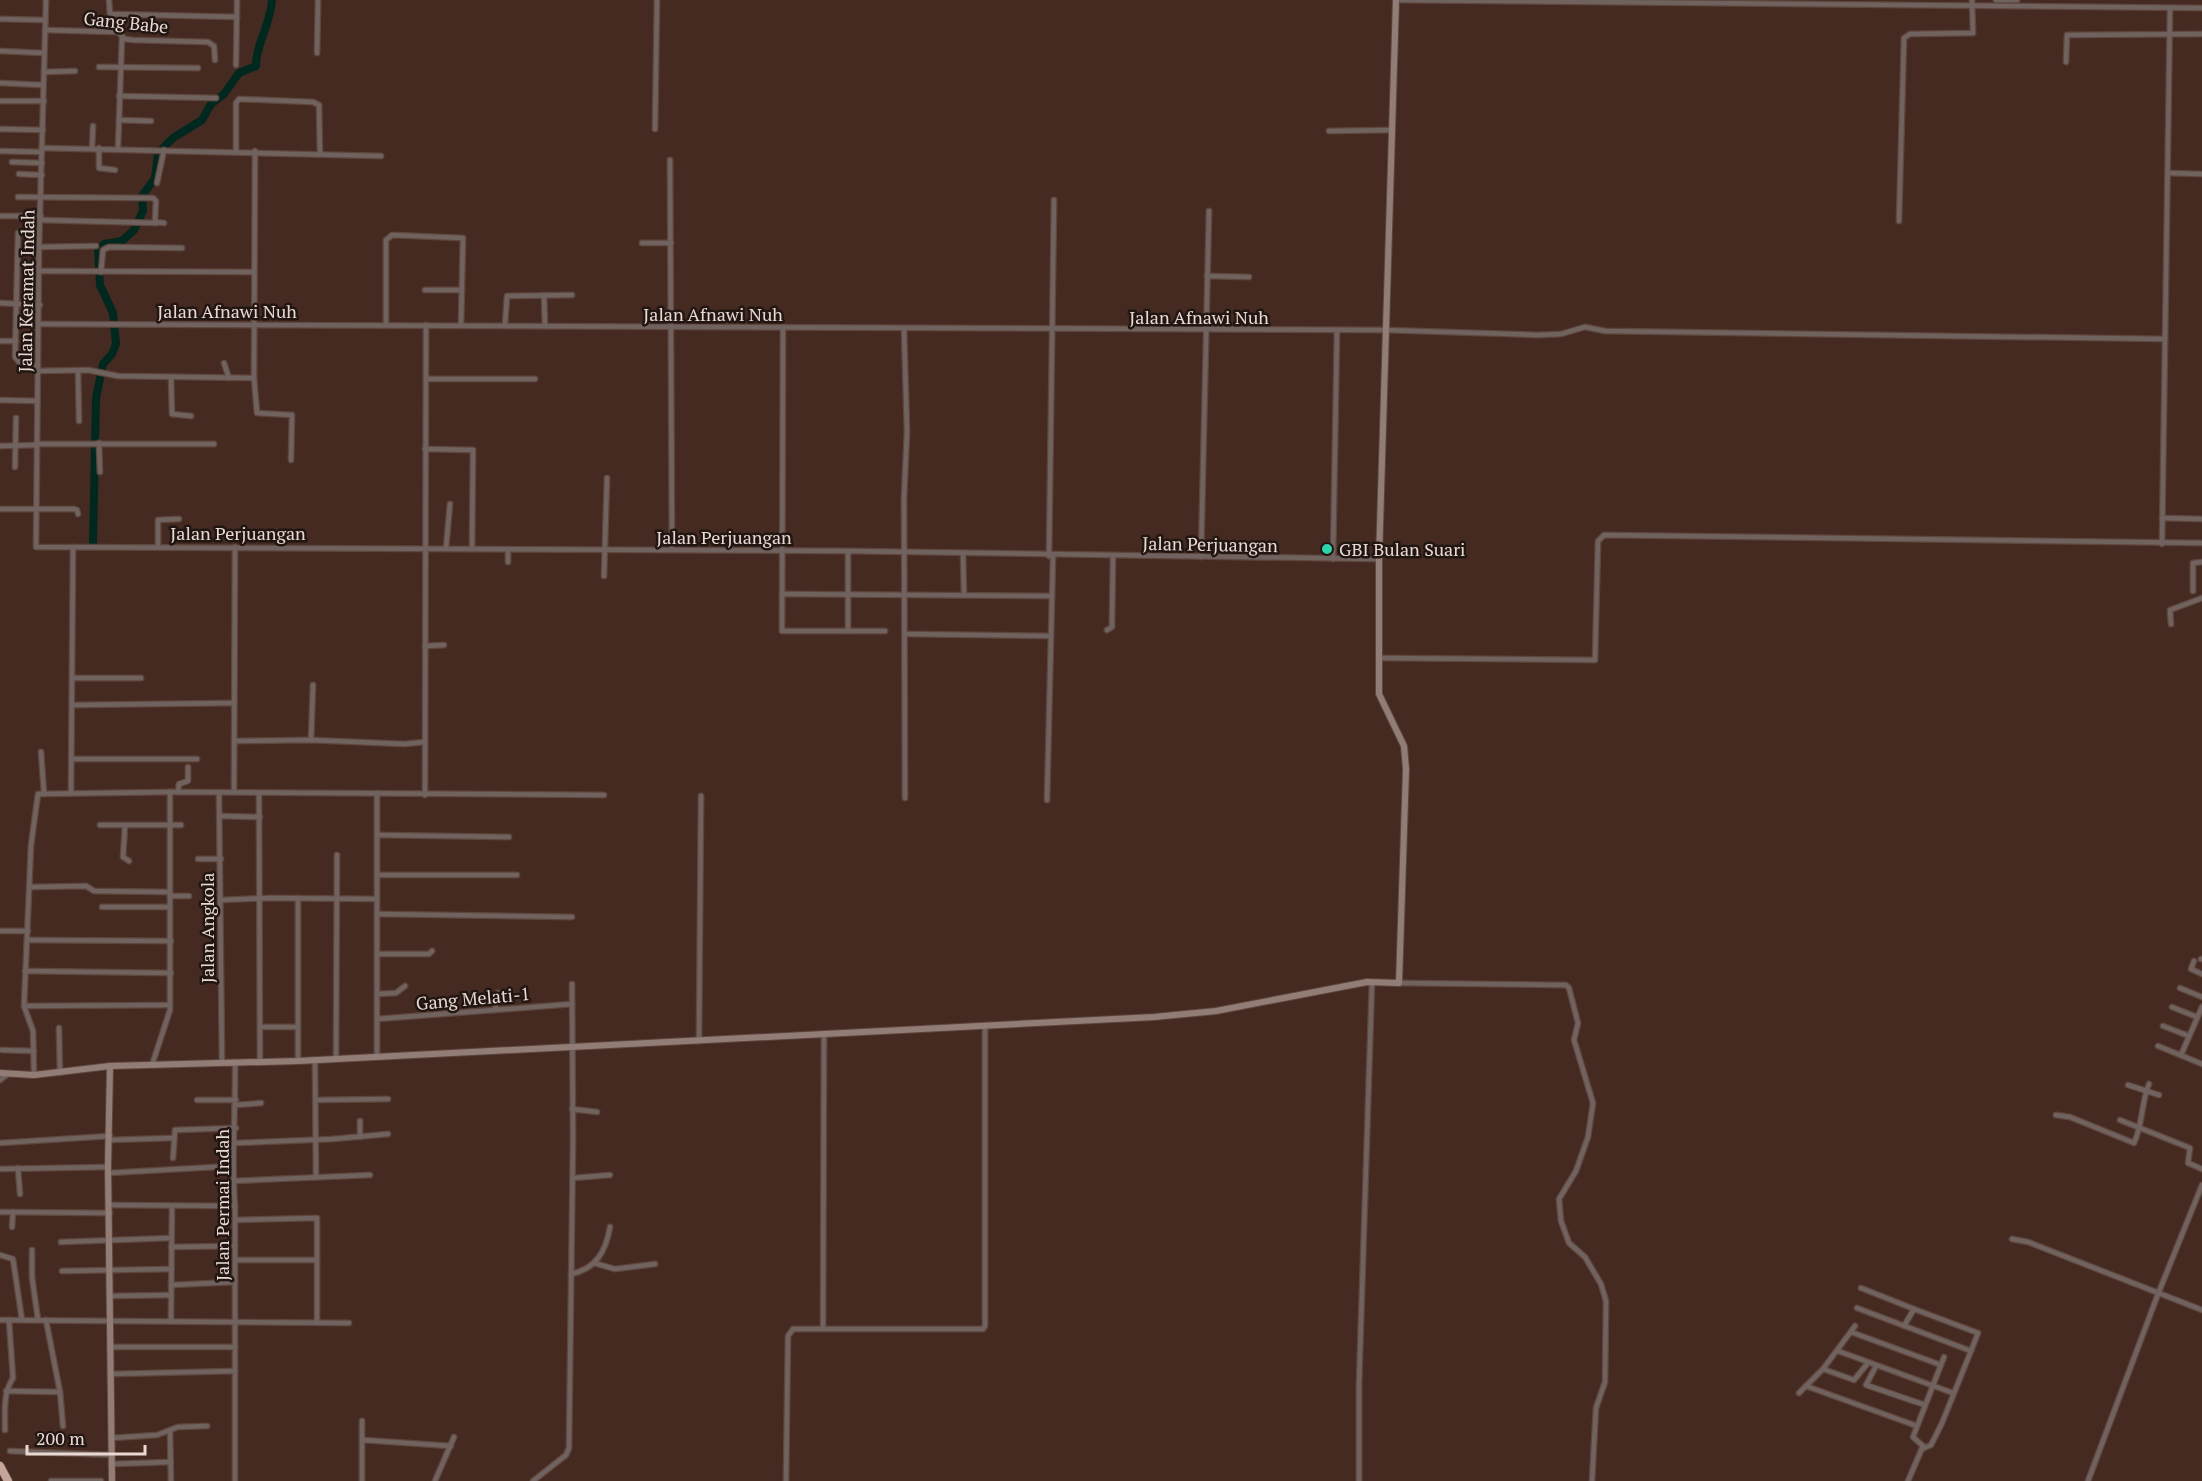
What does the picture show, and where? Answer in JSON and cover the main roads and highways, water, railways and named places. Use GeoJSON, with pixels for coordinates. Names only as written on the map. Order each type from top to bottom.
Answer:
{"type":"FeatureCollection","features":[{"type":"Feature","properties":{"kind":"highway"},"geometry":{"type":"LineString","coordinates":[[0,1466],[8,1481]]}},
{"type":"Feature","properties":{"kind":"waterway"},"geometry":{"type":"LineString","coordinates":[[93,544],[96,398],[103,364],[112,354],[116,344],[113,313],[100,285],[98,250],[104,244],[122,241],[134,230],[143,211],[142,196],[155,178],[158,153],[173,138],[202,120],[211,104],[224,94],[239,73],[256,66],[272,0]]}},
{"type":"Feature","properties":{"kind":"place","name":"GBI Bulan Suari"},"geometry":{"type":"Point","coordinates":[1327,549]}}]}
